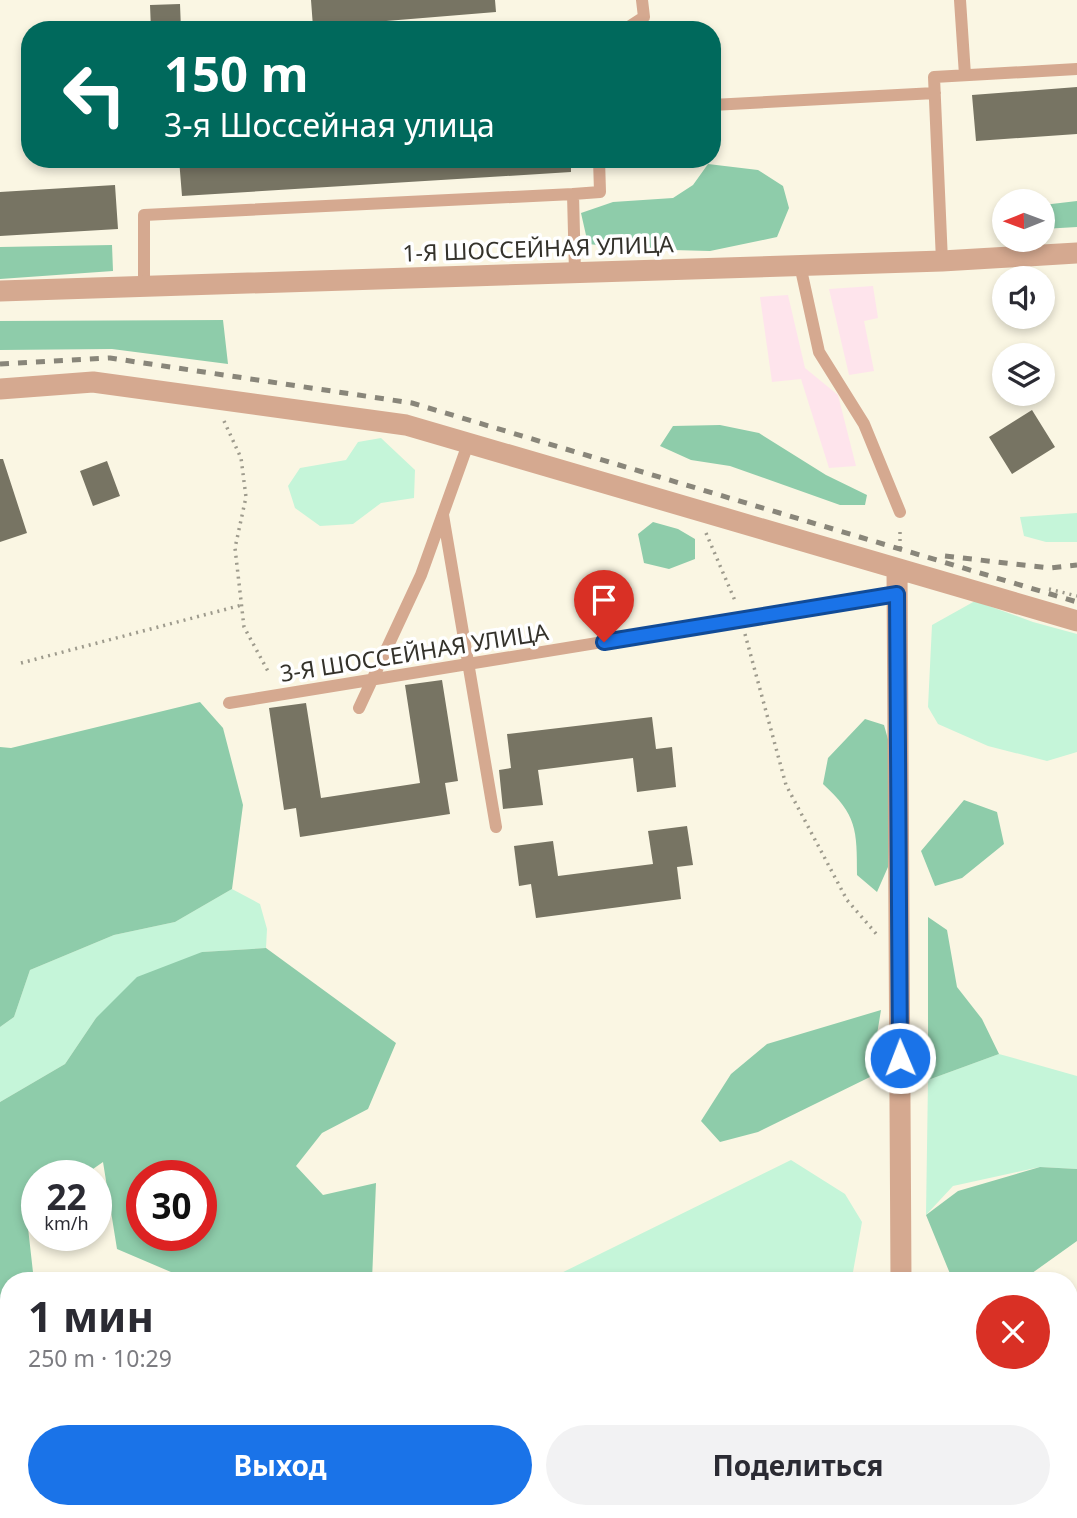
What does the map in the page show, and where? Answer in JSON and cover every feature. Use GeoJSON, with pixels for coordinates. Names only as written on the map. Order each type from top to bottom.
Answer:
{"type":"FeatureCollection","features":[{"type":"Feature","properties":{"kind":"street","name":"1-Я ШОССЕЙНАЯ УЛИЦА"},"geometry":{"type":"LineString","coordinates":[[0,291],[942,261],[1077,253]]}},
{"type":"Feature","properties":{"kind":"street"},"geometry":{"type":"LineString","coordinates":[[0,389],[93,382],[406,425],[1077,621]]}},
{"type":"Feature","properties":{"kind":"street"},"geometry":{"type":"LineString","coordinates":[[897,570],[901,1272]]}},
{"type":"Feature","properties":{"kind":"lane"},"geometry":{"type":"LineString","coordinates":[[638,21],[644,17],[642,0]]}},
{"type":"Feature","properties":{"kind":"lane"},"geometry":{"type":"LineString","coordinates":[[960,0],[965,75]]}},
{"type":"Feature","properties":{"kind":"lane"},"geometry":{"type":"LineString","coordinates":[[942,261],[934,77],[1077,69]]}},
{"type":"Feature","properties":{"kind":"lane"},"geometry":{"type":"LineString","coordinates":[[721,105],[935,93]]}},
{"type":"Feature","properties":{"kind":"lane"},"geometry":{"type":"LineString","coordinates":[[144,286],[145,215],[600,192],[599,168]]}},
{"type":"Feature","properties":{"kind":"lane"},"geometry":{"type":"LineString","coordinates":[[573,194],[575,273]]}},
{"type":"Feature","properties":{"kind":"lane"},"geometry":{"type":"LineString","coordinates":[[800,265],[819,352],[864,424],[900,512]]}},
{"type":"Feature","properties":{"kind":"lane"},"geometry":{"type":"LineString","coordinates":[[359,709],[421,575],[468,444]]}},
{"type":"Feature","properties":{"kind":"lane"},"geometry":{"type":"LineString","coordinates":[[443,515],[496,827]]}},
{"type":"Feature","properties":{"kind":"lane","name":"3-Я ШОССЕЙНАЯ УЛИЦА"},"geometry":{"type":"LineString","coordinates":[[229,703],[897,594]]}},
{"type":"Feature","properties":{"kind":"path"},"geometry":{"type":"LineString","coordinates":[[214,399],[241,458],[246,497],[235,548],[244,627],[269,673]]}},
{"type":"Feature","properties":{"kind":"path"},"geometry":{"type":"LineString","coordinates":[[694,510],[741,619],[765,698],[786,785],[847,900],[883,942]]}},
{"type":"Feature","properties":{"kind":"path"},"geometry":{"type":"LineString","coordinates":[[897,570],[900,512]]}},
{"type":"Feature","properties":{"kind":"path"},"geometry":{"type":"LineString","coordinates":[[22,663],[242,605]]}},
{"type":"Feature","properties":{"kind":"shaded area"},"geometry":{"type":"Polygon","coordinates":[[[873,286],[878,318],[864,321],[874,371],[849,375],[829,289],[873,286]]]}},
{"type":"Feature","properties":{"kind":"shaded area"},"geometry":{"type":"Polygon","coordinates":[[[788,295],[805,368],[838,395],[856,466],[829,468],[801,379],[772,382],[760,297],[788,295]]]}},
{"type":"Feature","properties":{"kind":"green space"},"geometry":{"type":"Polygon","coordinates":[[[721,166],[758,170],[783,186],[789,208],[777,237],[710,251],[635,249],[588,244],[581,213],[613,202],[673,198],[693,185],[705,168],[721,168],[721,166]]]}},
{"type":"Feature","properties":{"kind":"green space"},"geometry":{"type":"Polygon","coordinates":[[[1077,201],[1077,227],[1055,228],[1055,204],[1077,201]]]}},
{"type":"Feature","properties":{"kind":"green space"},"geometry":{"type":"Polygon","coordinates":[[[112,245],[113,271],[0,279],[0,247],[112,245]]]}},
{"type":"Feature","properties":{"kind":"green space"},"geometry":{"type":"Polygon","coordinates":[[[223,320],[228,364],[112,349],[0,350],[0,321],[223,320]]]}},
{"type":"Feature","properties":{"kind":"green space"},"geometry":{"type":"Polygon","coordinates":[[[720,425],[759,433],[826,475],[867,495],[865,505],[840,505],[730,466],[691,460],[660,446],[673,426],[720,425]]]}},
{"type":"Feature","properties":{"kind":"green space"},"geometry":{"type":"Polygon","coordinates":[[[381,438],[415,470],[414,498],[381,503],[353,524],[320,526],[295,508],[288,486],[300,468],[346,460],[358,442],[381,438]]]}},
{"type":"Feature","properties":{"kind":"green space"},"geometry":{"type":"Polygon","coordinates":[[[1077,513],[1077,542],[1046,542],[1024,536],[1020,517],[1077,513]]]}},
{"type":"Feature","properties":{"kind":"green space"},"geometry":{"type":"Polygon","coordinates":[[[653,522],[678,529],[695,539],[695,559],[669,569],[644,563],[638,534],[653,522]]]}},
{"type":"Feature","properties":{"kind":"green space"},"geometry":{"type":"Polygon","coordinates":[[[975,601],[1033,622],[1077,634],[1077,752],[1047,761],[988,746],[938,724],[928,707],[932,625],[975,601]]]}},
{"type":"Feature","properties":{"kind":"green space"},"geometry":{"type":"Polygon","coordinates":[[[200,702],[223,728],[243,805],[232,889],[175,922],[114,935],[30,970],[14,1017],[0,1027],[0,747],[11,748],[200,702]]]}},
{"type":"Feature","properties":{"kind":"green space"},"geometry":{"type":"Polygon","coordinates":[[[865,719],[884,725],[891,750],[888,867],[877,892],[857,875],[853,824],[843,805],[823,784],[828,758],[865,719]]]}},
{"type":"Feature","properties":{"kind":"green space"},"geometry":{"type":"Polygon","coordinates":[[[964,800],[997,812],[1004,844],[962,878],[935,886],[921,851],[964,800]]]}},
{"type":"Feature","properties":{"kind":"green space"},"geometry":{"type":"Polygon","coordinates":[[[232,889],[260,904],[267,929],[266,948],[202,952],[96,1018],[65,1064],[0,1102],[0,1027],[14,1017],[30,970],[114,935],[175,922],[232,889]]]}},
{"type":"Feature","properties":{"kind":"green space"},"geometry":{"type":"Polygon","coordinates":[[[928,917],[947,930],[957,987],[982,1019],[999,1054],[928,1080],[928,917]]]}},
{"type":"Feature","properties":{"kind":"green space"},"geometry":{"type":"Polygon","coordinates":[[[266,948],[396,1043],[368,1109],[322,1133],[296,1166],[323,1195],[376,1183],[372,1272],[171,1272],[117,1249],[112,1218],[112,1160],[21,1160],[21,1251],[31,1251],[33,1272],[0,1272],[0,1102],[65,1064],[96,1018],[137,977],[202,952],[266,948]]]}},
{"type":"Feature","properties":{"kind":"green space"},"geometry":{"type":"Polygon","coordinates":[[[881,1010],[870,1077],[758,1132],[720,1142],[701,1121],[731,1074],[767,1044],[881,1010]]]}},
{"type":"Feature","properties":{"kind":"green space"},"geometry":{"type":"Polygon","coordinates":[[[999,1054],[1077,1076],[1077,1169],[1040,1167],[953,1186],[926,1215],[928,1080],[999,1054]]]}},
{"type":"Feature","properties":{"kind":"green space"},"geometry":{"type":"Polygon","coordinates":[[[791,1160],[845,1194],[862,1222],[853,1272],[563,1272],[791,1160]]]}},
{"type":"Feature","properties":{"kind":"green space"},"geometry":{"type":"Polygon","coordinates":[[[1040,1167],[1077,1169],[1077,1241],[1034,1272],[949,1272],[926,1215],[958,1191],[1040,1167]]]}},
{"type":"Feature","properties":{"kind":"building"},"geometry":{"type":"Polygon","coordinates":[[[311,0],[495,0],[496,12],[386,21],[313,21],[311,0]]]}},
{"type":"Feature","properties":{"kind":"building"},"geometry":{"type":"Polygon","coordinates":[[[180,4],[181,21],[151,21],[150,5],[180,4]]]}},
{"type":"Feature","properties":{"kind":"building"},"geometry":{"type":"Polygon","coordinates":[[[1077,87],[1077,134],[976,141],[972,95],[1077,87]]]}},
{"type":"Feature","properties":{"kind":"building"},"geometry":{"type":"Polygon","coordinates":[[[180,168],[571,168],[571,172],[182,196],[180,168]]]}},
{"type":"Feature","properties":{"kind":"building"},"geometry":{"type":"Polygon","coordinates":[[[115,185],[118,229],[0,236],[0,192],[115,185]]]}},
{"type":"Feature","properties":{"kind":"building"},"geometry":{"type":"Polygon","coordinates":[[[1032,410],[1055,447],[1012,474],[989,437],[1032,410]]]}},
{"type":"Feature","properties":{"kind":"building"},"geometry":{"type":"Polygon","coordinates":[[[0,459],[3,459],[27,533],[0,542],[0,459]]]}},
{"type":"Feature","properties":{"kind":"building"},"geometry":{"type":"Polygon","coordinates":[[[107,461],[120,496],[93,506],[80,471],[107,461]]]}},
{"type":"Feature","properties":{"kind":"building"},"geometry":{"type":"Polygon","coordinates":[[[442,680],[458,781],[445,783],[450,814],[300,837],[296,808],[284,810],[269,708],[306,703],[321,798],[420,783],[405,685],[442,680]]]}},
{"type":"Feature","properties":{"kind":"building"},"geometry":{"type":"Polygon","coordinates":[[[652,717],[656,749],[672,747],[676,787],[637,792],[633,758],[538,770],[543,805],[503,809],[499,770],[511,768],[507,734],[652,717]]]}},
{"type":"Feature","properties":{"kind":"building"},"geometry":{"type":"Polygon","coordinates":[[[687,826],[693,865],[677,867],[681,899],[536,918],[531,884],[519,886],[514,846],[553,841],[558,876],[653,864],[648,831],[687,826]]]}},
{"type":"Feature","properties":{"kind":"railway"},"geometry":{"type":"LineString","coordinates":[[0,364],[110,358],[412,403],[1077,602]]}},
{"type":"Feature","properties":{"kind":"railway"},"geometry":{"type":"LineString","coordinates":[[945,556],[1049,568],[1077,565]]}},
{"type":"Feature","properties":{"kind":"route"},"geometry":{"type":"LineString","coordinates":[[604,642],[897,594],[900,1058]]}}]}
